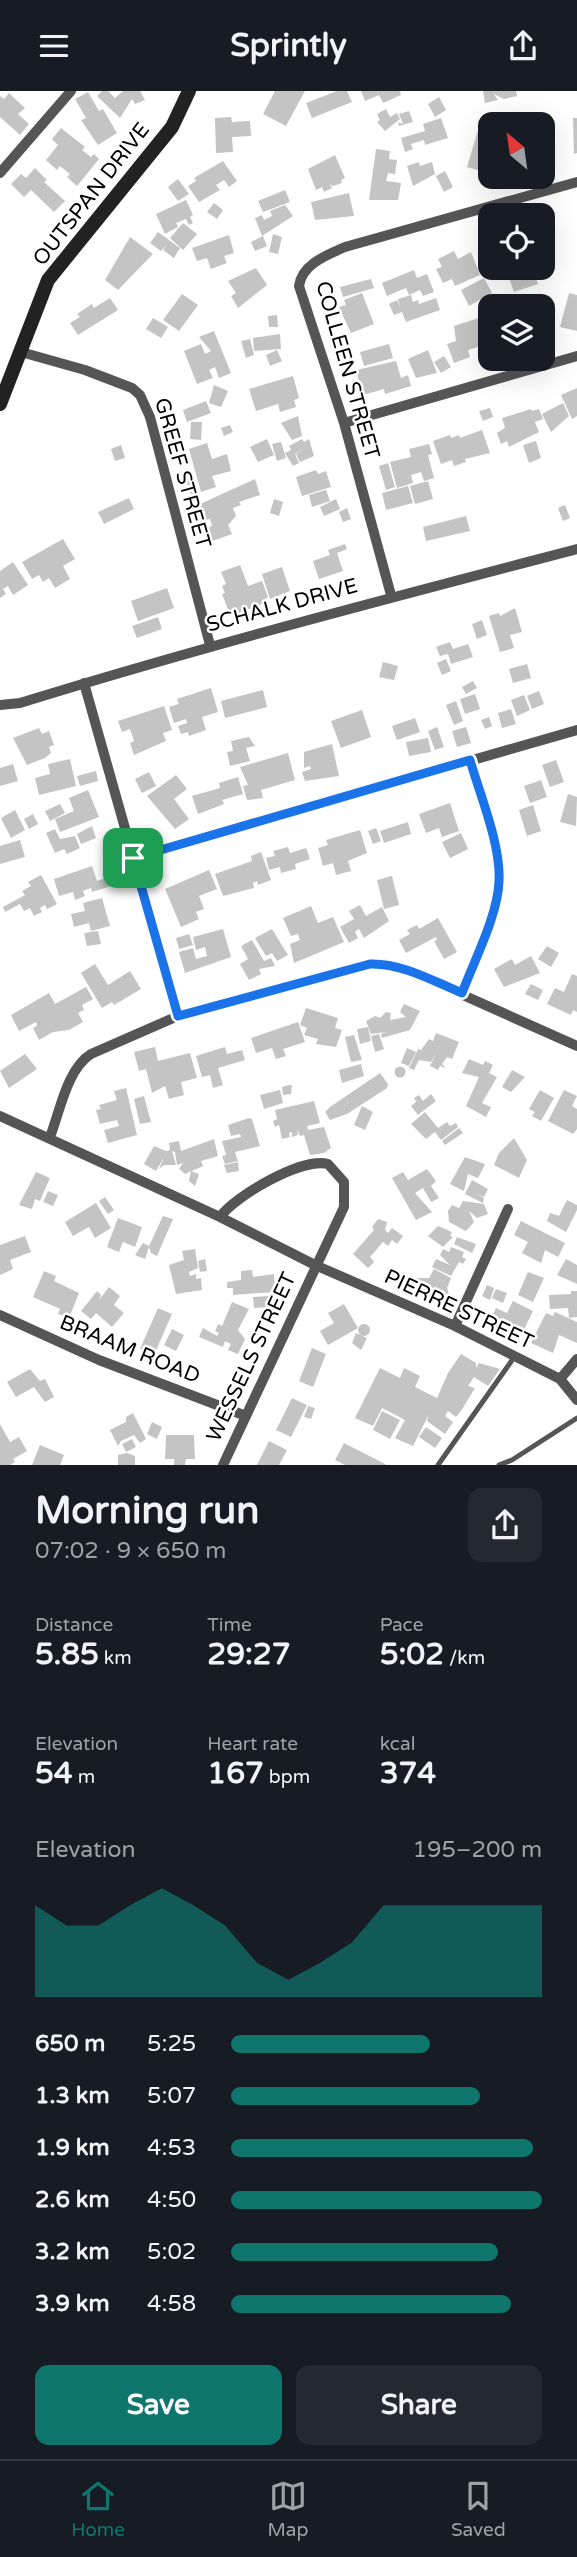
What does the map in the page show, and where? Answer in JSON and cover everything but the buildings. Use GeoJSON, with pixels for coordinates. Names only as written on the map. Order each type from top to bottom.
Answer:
{"type":"FeatureCollection","features":[{"type":"Feature","properties":{"kind":"street"},"geometry":{"type":"LineString","coordinates":[[0,173],[68,94],[53,91]]}},
{"type":"Feature","properties":{"kind":"street","name":"OUTSPAN DRIVE"},"geometry":{"type":"LineString","coordinates":[[0,404],[48,281],[172,127],[189,91]]}},
{"type":"Feature","properties":{"kind":"street","name":"COLLEEN STREET"},"geometry":{"type":"LineString","coordinates":[[391,595],[383,574],[344,423],[299,286],[306,270],[345,247],[577,182]]}},
{"type":"Feature","properties":{"kind":"street","name":"GREEF STREET"},"geometry":{"type":"LineString","coordinates":[[21,352],[104,377],[140,395],[150,417],[210,645]]}},
{"type":"Feature","properties":{"kind":"street"},"geometry":{"type":"LineString","coordinates":[[344,423],[577,356]]}},
{"type":"Feature","properties":{"kind":"street","name":"SCHALK DRIVE"},"geometry":{"type":"LineString","coordinates":[[0,705],[20,703],[210,645],[391,595],[576,553]]}},
{"type":"Feature","properties":{"kind":"street"},"geometry":{"type":"LineString","coordinates":[[83,683],[178,1016]]}},
{"type":"Feature","properties":{"kind":"street"},"geometry":{"type":"LineString","coordinates":[[133,858],[577,730]]}},
{"type":"Feature","properties":{"kind":"street"},"geometry":{"type":"LineString","coordinates":[[462,993],[496,901],[499,881],[497,859],[470,760]]}},
{"type":"Feature","properties":{"kind":"street"},"geometry":{"type":"LineString","coordinates":[[50,1137],[81,1062],[178,1016],[370,964],[385,963],[407,970],[577,1046]]}},
{"type":"Feature","properties":{"kind":"street","name":"PIERRE STREET"},"geometry":{"type":"LineString","coordinates":[[0,1116],[220,1217],[315,1265],[455,1326],[560,1379],[577,1401]]}},
{"type":"Feature","properties":{"kind":"street"},"geometry":{"type":"LineString","coordinates":[[220,1217],[235,1200],[288,1173],[310,1163],[328,1164],[344,1181],[346,1199],[315,1265]]}},
{"type":"Feature","properties":{"kind":"street"},"geometry":{"type":"LineString","coordinates":[[455,1326],[508,1209]]}},
{"type":"Feature","properties":{"kind":"street","name":"WESSELS STREET"},"geometry":{"type":"LineString","coordinates":[[223,1465],[315,1265]]}},
{"type":"Feature","properties":{"kind":"street","name":"BRAAM ROAD"},"geometry":{"type":"LineString","coordinates":[[0,1315],[99,1360],[246,1416]]}},
{"type":"Feature","properties":{"kind":"street"},"geometry":{"type":"LineString","coordinates":[[560,1379],[577,1359]]}},
{"type":"Feature","properties":{"kind":"lane"},"geometry":{"type":"LineString","coordinates":[[438,1465],[514,1356]]}},
{"type":"Feature","properties":{"kind":"lane"},"geometry":{"type":"LineString","coordinates":[[499,1465],[513,1463],[577,1418]]}},
{"type":"Feature","properties":{"kind":"route"},"geometry":{"type":"LineString","coordinates":[[470,760],[497,859],[499,881],[496,901],[462,993],[385,963],[370,964],[178,1016],[133,858],[470,760]]}}]}
